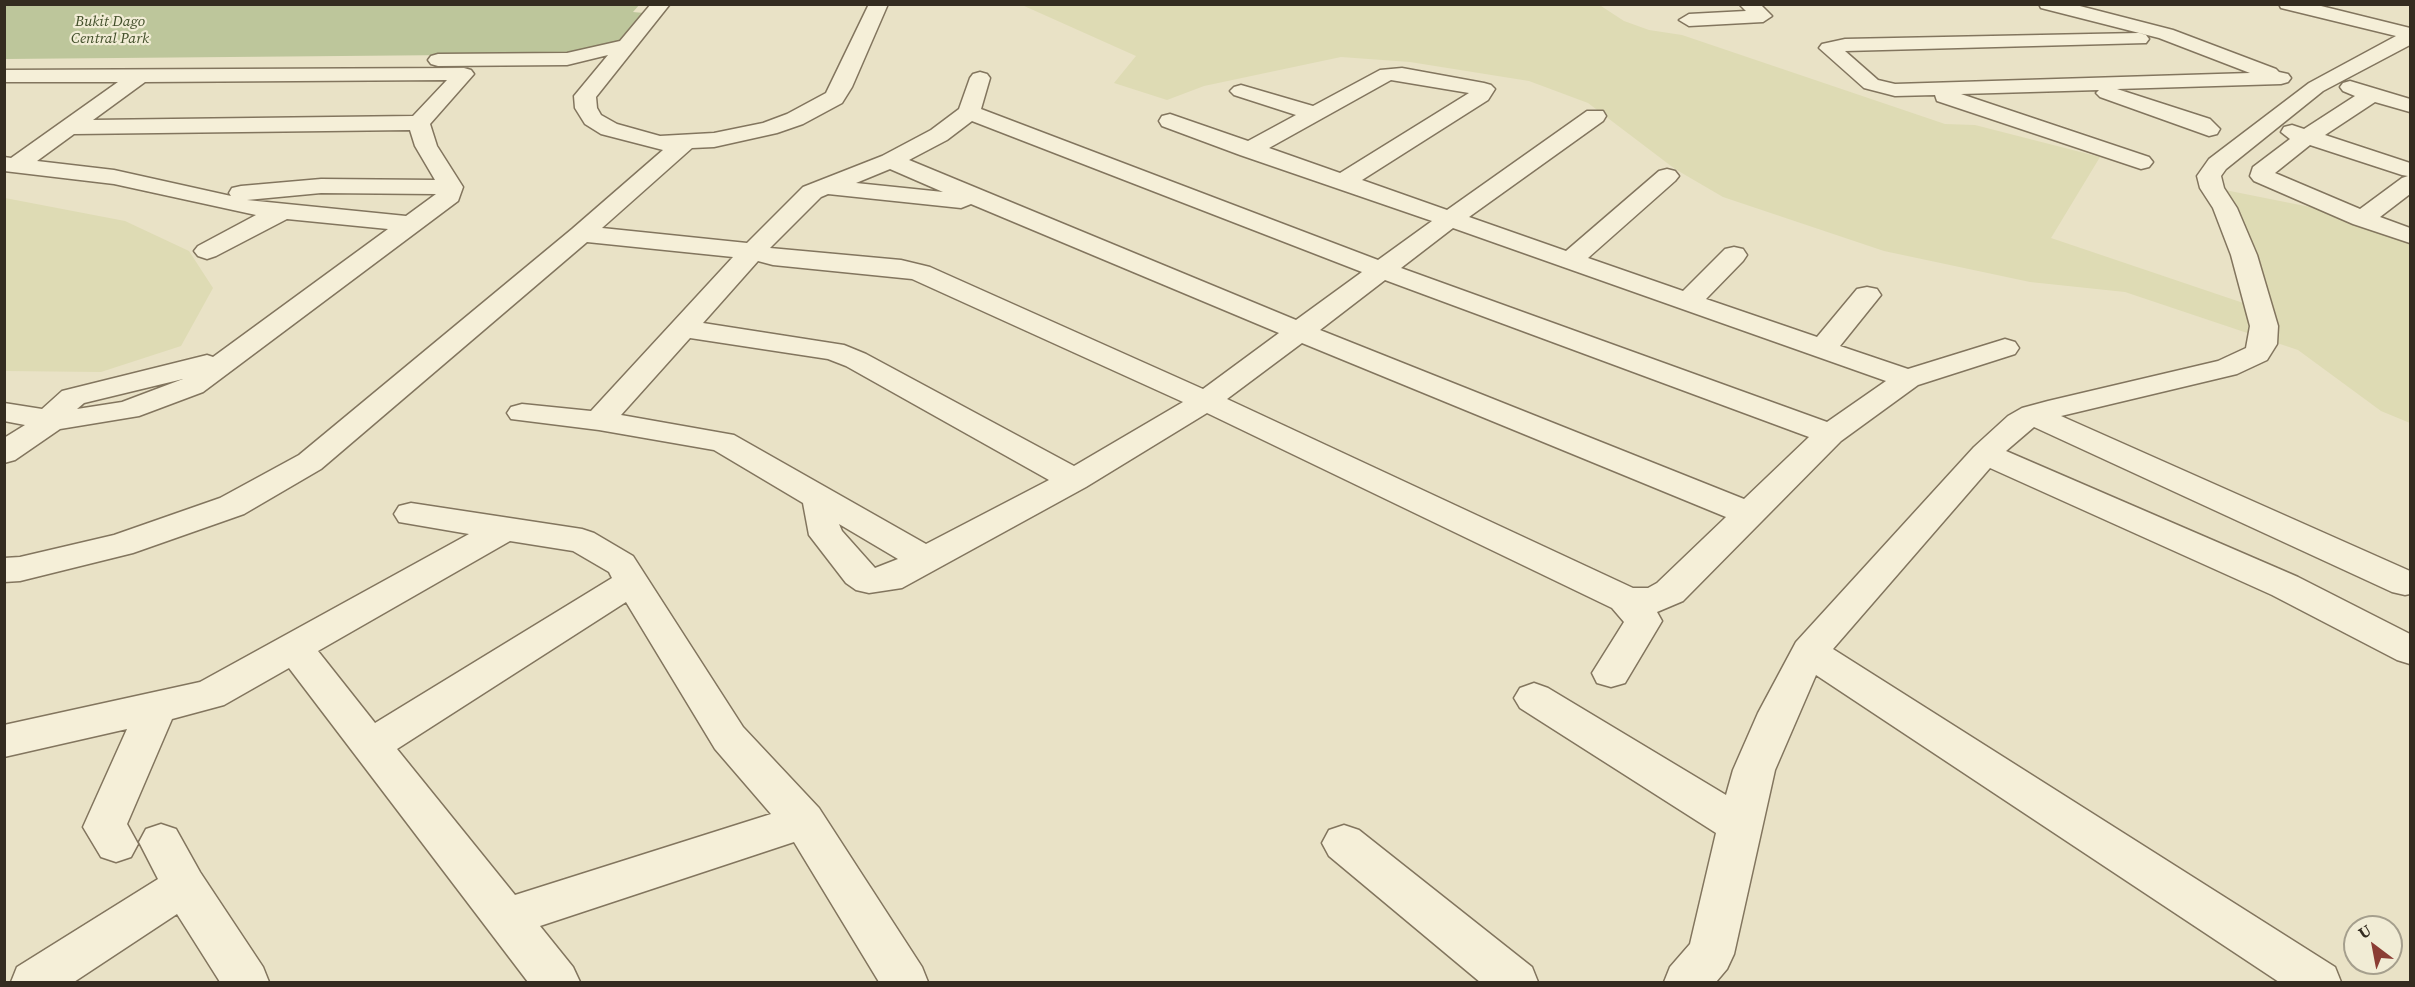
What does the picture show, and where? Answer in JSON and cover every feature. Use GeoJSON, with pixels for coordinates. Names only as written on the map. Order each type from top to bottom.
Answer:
{"type":"FeatureCollection","features":[{"type":"Feature","properties":{"kind":"street"},"geometry":{"type":"LineString","coordinates":[[661,4],[585,96],[586,108],[593,119],[609,129],[659,143],[714,140],[769,128],[795,119],[834,98],[842,87],[879,4]]}},
{"type":"Feature","properties":{"kind":"street"},"geometry":{"type":"LineString","coordinates":[[1689,21],[1763,16],[1748,4]]}},
{"type":"Feature","properties":{"kind":"street"},"geometry":{"type":"LineString","coordinates":[[2048,4],[2166,34],[2281,78]]}},
{"type":"Feature","properties":{"kind":"street"},"geometry":{"type":"LineString","coordinates":[[2288,4],[2410,36]]}},
{"type":"Feature","properties":{"kind":"street"},"geometry":{"type":"LineString","coordinates":[[1687,982],[1711,954],[1738,825],[1754,770],[1778,713],[1809,652],[1985,454],[2004,435],[2033,415],[2227,368],[2257,354],[2263,344],[2264,326],[2244,255],[2224,208],[2212,188],[2209,176],[2217,164],[2323,83],[2410,36]]}},
{"type":"Feature","properties":{"kind":"street"},"geometry":{"type":"LineString","coordinates":[[2139,39],[1845,45],[1829,48],[1871,84],[1881,88],[2085,86],[2281,78],[2323,83],[2372,94],[2410,106]]}},
{"type":"Feature","properties":{"kind":"street"},"geometry":{"type":"LineString","coordinates":[[4,64],[567,59],[627,45]]}},
{"type":"Feature","properties":{"kind":"street"},"geometry":{"type":"LineString","coordinates":[[567,59],[604,74]]}},
{"type":"Feature","properties":{"kind":"street"},"geometry":{"type":"LineString","coordinates":[[4,76],[464,74],[419,123],[66,127]]}},
{"type":"Feature","properties":{"kind":"street"},"geometry":{"type":"LineString","coordinates":[[1248,150],[1387,74],[1402,74],[1484,89],[1480,95],[1342,182]]}},
{"type":"Feature","properties":{"kind":"street"},"geometry":{"type":"LineString","coordinates":[[4,93],[33,75]]}},
{"type":"Feature","properties":{"kind":"street"},"geometry":{"type":"LineString","coordinates":[[10,165],[141,75]]}},
{"type":"Feature","properties":{"kind":"street"},"geometry":{"type":"LineString","coordinates":[[599,422],[683,328],[755,258],[805,199],[820,187],[890,161],[939,135],[969,112],[980,78]]}},
{"type":"Feature","properties":{"kind":"street"},"geometry":{"type":"LineString","coordinates":[[2085,86],[2202,124],[2208,129]]}},
{"type":"Feature","properties":{"kind":"street"},"geometry":{"type":"LineString","coordinates":[[1923,89],[2141,162]]}},
{"type":"Feature","properties":{"kind":"street"},"geometry":{"type":"LineString","coordinates":[[1241,91],[1314,113]]}},
{"type":"Feature","properties":{"kind":"street"},"geometry":{"type":"LineString","coordinates":[[2372,94],[2307,137],[2261,172],[2262,176],[2362,219],[2410,236]]}},
{"type":"Feature","properties":{"kind":"street"},"geometry":{"type":"LineString","coordinates":[[969,112],[1381,270],[1830,434]]}},
{"type":"Feature","properties":{"kind":"street"},"geometry":{"type":"LineString","coordinates":[[819,498],[822,524],[826,535],[869,581],[889,579],[1074,480],[1206,401],[1450,219],[1595,116]]}},
{"type":"Feature","properties":{"kind":"street"},"geometry":{"type":"LineString","coordinates":[[1170,121],[1908,379]]}},
{"type":"Feature","properties":{"kind":"street"},"geometry":{"type":"LineString","coordinates":[[419,123],[426,146],[452,187]]}},
{"type":"Feature","properties":{"kind":"street"},"geometry":{"type":"LineString","coordinates":[[2267,124],[2410,170]]}},
{"type":"Feature","properties":{"kind":"street"},"geometry":{"type":"LineString","coordinates":[[4,570],[121,545],[232,506],[310,462],[572,241],[685,142]]}},
{"type":"Feature","properties":{"kind":"street"},"geometry":{"type":"LineString","coordinates":[[890,161],[1298,331],[1750,514]]}},
{"type":"Feature","properties":{"kind":"street"},"geometry":{"type":"LineString","coordinates":[[10,165],[114,177],[280,212],[409,224]]}},
{"type":"Feature","properties":{"kind":"street"},"geometry":{"type":"LineString","coordinates":[[1570,260],[1668,176]]}},
{"type":"Feature","properties":{"kind":"street"},"geometry":{"type":"LineString","coordinates":[[2362,219],[2410,183]]}},
{"type":"Feature","properties":{"kind":"street"},"geometry":{"type":"LineString","coordinates":[[205,197],[321,186],[452,187]]}},
{"type":"Feature","properties":{"kind":"street"},"geometry":{"type":"LineString","coordinates":[[4,412],[51,419],[74,419],[128,410],[192,386],[448,196],[452,187]]}},
{"type":"Feature","properties":{"kind":"street"},"geometry":{"type":"LineString","coordinates":[[820,187],[996,205]]}},
{"type":"Feature","properties":{"kind":"street"},"geometry":{"type":"LineString","coordinates":[[207,251],[280,212]]}},
{"type":"Feature","properties":{"kind":"street"},"geometry":{"type":"LineString","coordinates":[[572,241],[755,258],[901,268],[921,273],[1206,401],[1626,599],[1641,603],[1656,600],[1670,592],[1830,434],[1908,379],[2005,348]]}},
{"type":"Feature","properties":{"kind":"street"},"geometry":{"type":"LineString","coordinates":[[1689,302],[1734,255]]}},
{"type":"Feature","properties":{"kind":"street"},"geometry":{"type":"LineString","coordinates":[[1823,348],[1867,295]]}},
{"type":"Feature","properties":{"kind":"street"},"geometry":{"type":"LineString","coordinates":[[683,328],[834,351],[856,360],[1074,480]]}},
{"type":"Feature","properties":{"kind":"street"},"geometry":{"type":"LineString","coordinates":[[522,413],[599,422],[723,442],[927,560]]}},
{"type":"Feature","properties":{"kind":"street"},"geometry":{"type":"LineString","coordinates":[[2033,415],[2405,583]]}},
{"type":"Feature","properties":{"kind":"street"},"geometry":{"type":"LineString","coordinates":[[4,453],[51,419]]}},
{"type":"Feature","properties":{"kind":"street"},"geometry":{"type":"LineString","coordinates":[[1985,454],[2285,586],[2410,650]]}},
{"type":"Feature","properties":{"kind":"street"},"geometry":{"type":"LineString","coordinates":[[411,514],[582,541],[621,564],[729,738],[804,821],[905,982]]}},
{"type":"Feature","properties":{"kind":"street"},"geometry":{"type":"LineString","coordinates":[[4,741],[210,695],[505,529]]}},
{"type":"Feature","properties":{"kind":"street"},"geometry":{"type":"LineString","coordinates":[[369,746],[632,582]]}},
{"type":"Feature","properties":{"kind":"street"},"geometry":{"type":"LineString","coordinates":[[1611,673],[1644,621],[1626,599]]}},
{"type":"Feature","properties":{"kind":"street"},"geometry":{"type":"LineString","coordinates":[[294,648],[556,982]]}},
{"type":"Feature","properties":{"kind":"street"},"geometry":{"type":"LineString","coordinates":[[1809,652],[2318,982]]}},
{"type":"Feature","properties":{"kind":"street"},"geometry":{"type":"LineString","coordinates":[[1534,698],[1738,825]]}},
{"type":"Feature","properties":{"kind":"street"},"geometry":{"type":"LineString","coordinates":[[116,844],[104,827],[158,707]]}},
{"type":"Feature","properties":{"kind":"street"},"geometry":{"type":"LineString","coordinates":[[505,918],[804,821]]}},
{"type":"Feature","properties":{"kind":"street"},"geometry":{"type":"LineString","coordinates":[[161,842],[184,886],[246,982]]}},
{"type":"Feature","properties":{"kind":"street"},"geometry":{"type":"LineString","coordinates":[[1344,843],[1515,982]]}},
{"type":"Feature","properties":{"kind":"street"},"geometry":{"type":"LineString","coordinates":[[34,982],[184,886]]}},
{"type":"Feature","properties":{"kind":"shaded area"},"geometry":{"type":"Polygon","coordinates":[[[1022,5],[1606,5],[1601,6],[1624,21],[1649,30],[1682,35],[1945,124],[1975,125],[2100,157],[2051,238],[2267,311],[2215,188],[2400,225],[2410,229],[2410,423],[2381,411],[2298,350],[2125,292],[2030,282],[1884,251],[1723,197],[1675,169],[1588,103],[1529,81],[1410,62],[1341,57],[1204,86],[1167,100],[1114,83],[1136,56],[1022,5]]]}},
{"type":"Feature","properties":{"kind":"shaded area"},"geometry":{"type":"Polygon","coordinates":[[[5,198],[125,221],[189,251],[213,288],[181,346],[101,372],[5,371],[5,198]]]}},
{"type":"Feature","properties":{"kind":"green space","name":"Bukit Dago Central Park"},"geometry":{"type":"Polygon","coordinates":[[[640,4],[633,12],[644,13],[622,40],[566,54],[5,59],[5,5],[640,4]]]}}]}
